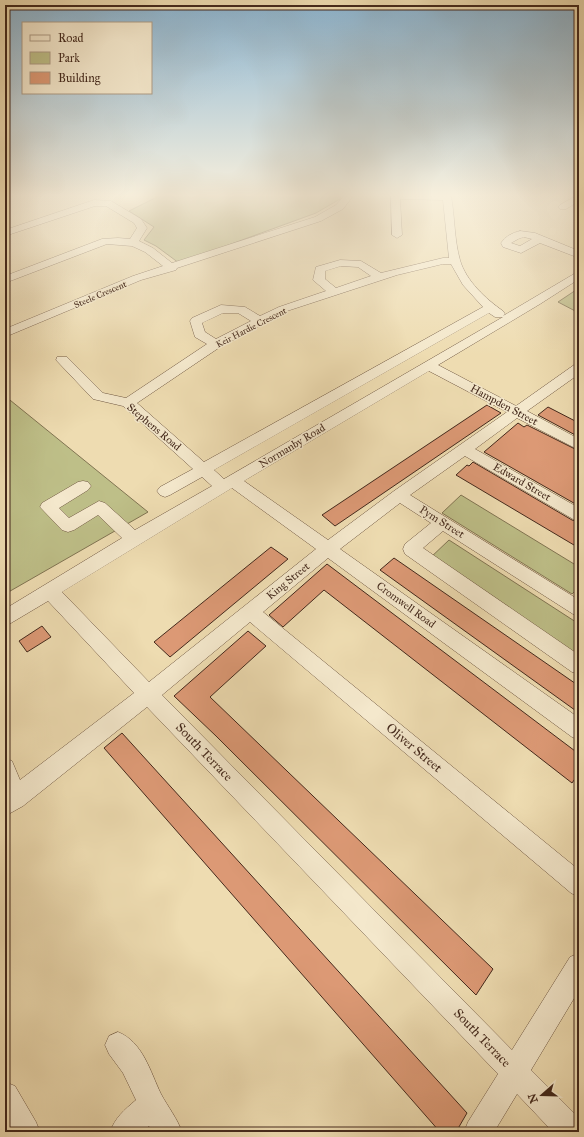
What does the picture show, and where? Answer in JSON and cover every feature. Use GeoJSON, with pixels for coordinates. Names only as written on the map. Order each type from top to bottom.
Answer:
{"type":"FeatureCollection","features":[{"type":"Feature","properties":{"kind":"street"},"geometry":{"type":"LineString","coordinates":[[5,280],[85,249]]}},
{"type":"Feature","properties":{"kind":"street"},"geometry":{"type":"LineString","coordinates":[[149,249],[172,268]]}},
{"type":"Feature","properties":{"kind":"street","name":"Steele Crescent"},"geometry":{"type":"LineString","coordinates":[[5,333],[137,278],[228,249]]}},
{"type":"Feature","properties":{"kind":"street"},"geometry":{"type":"LineString","coordinates":[[454,249],[455,261],[464,278],[489,308],[508,319]]}},
{"type":"Feature","properties":{"kind":"street"},"geometry":{"type":"LineString","coordinates":[[564,249],[579,255]]}},
{"type":"Feature","properties":{"kind":"street","name":"Keir Hardie Crescent"},"geometry":{"type":"LineString","coordinates":[[128,403],[216,344],[283,310],[380,277],[443,261],[455,261]]}},
{"type":"Feature","properties":{"kind":"street"},"geometry":{"type":"LineString","coordinates":[[334,292],[319,280],[320,269],[340,263],[361,264],[380,277]]}},
{"type":"Feature","properties":{"kind":"street","name":"Normanby Road"},"geometry":{"type":"LineString","coordinates":[[5,618],[134,539],[508,319],[579,274]]}},
{"type":"Feature","properties":{"kind":"street"},"geometry":{"type":"LineString","coordinates":[[165,491],[203,468],[489,308]]}},
{"type":"Feature","properties":{"kind":"street"},"geometry":{"type":"LineString","coordinates":[[216,344],[199,334],[196,321],[221,309],[241,309],[260,322]]}},
{"type":"Feature","properties":{"kind":"street","name":"Stephens Road"},"geometry":{"type":"LineString","coordinates":[[62,360],[98,396],[128,403],[203,468],[228,484]]}},
{"type":"Feature","properties":{"kind":"street","name":"Hampden Street"},"geometry":{"type":"LineString","coordinates":[[428,365],[579,445]]}},
{"type":"Feature","properties":{"kind":"street","name":"King Street"},"geometry":{"type":"LineString","coordinates":[[10,801],[148,694],[328,549],[399,495],[516,412],[576,374]]}},
{"type":"Feature","properties":{"kind":"street","name":"Edward Street"},"geometry":{"type":"LineString","coordinates":[[464,449],[579,515]]}},
{"type":"Feature","properties":{"kind":"street","name":"Cromwell Road"},"geometry":{"type":"LineString","coordinates":[[228,484],[328,549],[579,730]]}},
{"type":"Feature","properties":{"kind":"street"},"geometry":{"type":"LineString","coordinates":[[82,486],[48,507],[68,526],[99,507],[134,539]]}},
{"type":"Feature","properties":{"kind":"street","name":"Pym Street"},"geometry":{"type":"LineString","coordinates":[[399,495],[579,608]]}},
{"type":"Feature","properties":{"kind":"street"},"geometry":{"type":"LineString","coordinates":[[443,522],[411,549],[579,666]]}},
{"type":"Feature","properties":{"kind":"street","name":"South Terrace"},"geometry":{"type":"LineString","coordinates":[[50,590],[359,913],[574,1132]]}},
{"type":"Feature","properties":{"kind":"street","name":"Oliver Street"},"geometry":{"type":"LineString","coordinates":[[250,612],[579,885]]}},
{"type":"Feature","properties":{"kind":"street"},"geometry":{"type":"LineString","coordinates":[[5,768],[10,801]]}},
{"type":"Feature","properties":{"kind":"street"},"geometry":{"type":"LineString","coordinates":[[478,1132],[579,966]]}},
{"type":"Feature","properties":{"kind":"street"},"geometry":{"type":"LineString","coordinates":[[118,1045],[133,1063],[152,1106],[168,1132]]}},
{"type":"Feature","properties":{"kind":"street"},"geometry":{"type":"LineString","coordinates":[[5,1096],[17,1128]]}},
{"type":"Feature","properties":{"kind":"street"},"geometry":{"type":"LineString","coordinates":[[124,1132],[134,1120],[152,1106]]}},
{"type":"Feature","properties":{"kind":"green space"},"geometry":{"type":"Polygon","coordinates":[[[160,249],[217,249],[179,263],[160,249]]]}},
{"type":"Feature","properties":{"kind":"green space"},"geometry":{"type":"Polygon","coordinates":[[[579,288],[579,313],[558,302],[579,288]]]}},
{"type":"Feature","properties":{"kind":"green space"},"geometry":{"type":"Polygon","coordinates":[[[5,396],[148,512],[5,594],[5,396]]]}},
{"type":"Feature","properties":{"kind":"green space"},"geometry":{"type":"Polygon","coordinates":[[[461,495],[579,567],[579,587],[572,594],[442,513],[461,495]]]}},
{"type":"Feature","properties":{"kind":"green space"},"geometry":{"type":"Polygon","coordinates":[[[449,540],[579,624],[579,660],[429,559],[449,540]]]}},
{"type":"Feature","properties":{"kind":"building"},"geometry":{"type":"Polygon","coordinates":[[[487,405],[501,413],[335,526],[322,515],[487,405]]]}},
{"type":"Feature","properties":{"kind":"building"},"geometry":{"type":"Polygon","coordinates":[[[548,407],[579,423],[579,437],[538,415],[548,407]]]}},
{"type":"Feature","properties":{"kind":"building"},"geometry":{"type":"Polygon","coordinates":[[[518,423],[524,427],[527,425],[579,451],[579,506],[484,452],[518,423]]]}},
{"type":"Feature","properties":{"kind":"building"},"geometry":{"type":"Polygon","coordinates":[[[473,462],[572,520],[579,522],[579,548],[456,475],[467,465],[469,466],[473,462]]]}},
{"type":"Feature","properties":{"kind":"building"},"geometry":{"type":"Polygon","coordinates":[[[271,547],[288,559],[170,657],[154,642],[271,547]]]}},
{"type":"Feature","properties":{"kind":"building"},"geometry":{"type":"Polygon","coordinates":[[[394,558],[579,686],[579,713],[380,570],[394,558]]]}},
{"type":"Feature","properties":{"kind":"building"},"geometry":{"type":"Polygon","coordinates":[[[327,564],[579,754],[579,773],[572,783],[324,590],[283,627],[269,615],[327,564]]]}},
{"type":"Feature","properties":{"kind":"building"},"geometry":{"type":"Polygon","coordinates":[[[42,626],[51,637],[27,652],[19,641],[42,626]]]}},
{"type":"Feature","properties":{"kind":"building"},"geometry":{"type":"Polygon","coordinates":[[[248,631],[266,646],[210,697],[493,969],[476,995],[174,696],[248,631]]]}},
{"type":"Feature","properties":{"kind":"building"},"geometry":{"type":"Polygon","coordinates":[[[122,733],[467,1113],[456,1132],[440,1132],[104,748],[122,733]]]}}]}
